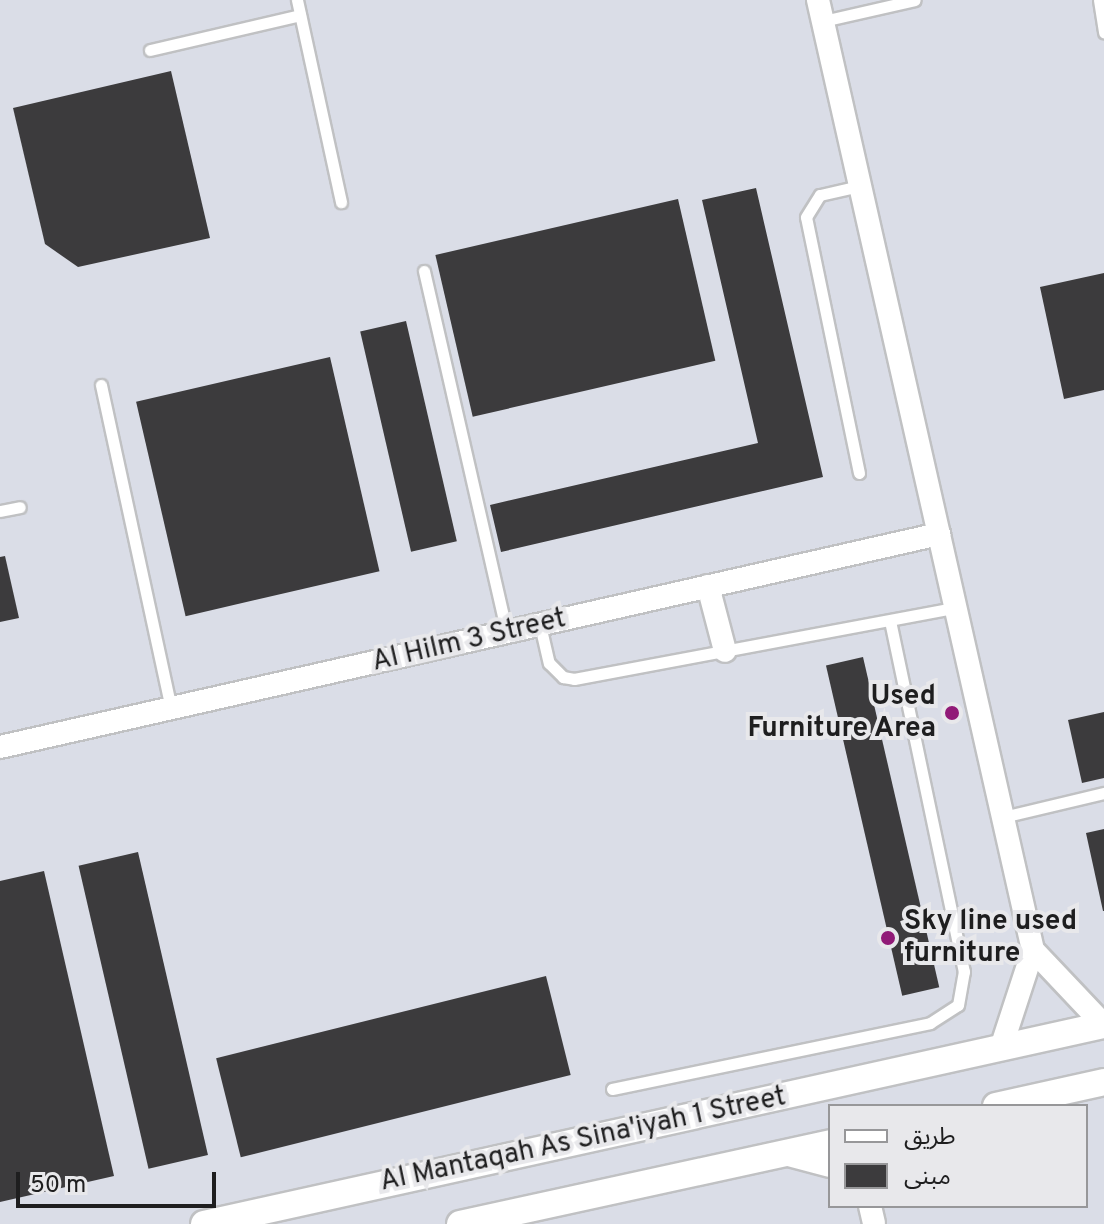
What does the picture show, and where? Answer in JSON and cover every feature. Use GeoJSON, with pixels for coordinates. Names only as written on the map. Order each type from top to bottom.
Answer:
{"type":"FeatureCollection","features":[{"type":"Feature","properties":{"kind":"street"},"geometry":{"type":"LineString","coordinates":[[821,10],[1033,950],[1104,1025]]}},
{"type":"Feature","properties":{"kind":"street","name":"Al Hilm 3 Street"},"geometry":{"type":"LineString","coordinates":[[0,747],[939,534]]}},
{"type":"Feature","properties":{"kind":"street"},"geometry":{"type":"LineString","coordinates":[[708,586],[725,651]]}},
{"type":"Feature","properties":{"kind":"street"},"geometry":{"type":"LineString","coordinates":[[1001,1048],[1033,950]]}},
{"type":"Feature","properties":{"kind":"street","name":"Al Mantaqah As Sina'iyah 1 Street"},"geometry":{"type":"LineString","coordinates":[[204,1224],[1104,1025]]}},
{"type":"Feature","properties":{"kind":"street"},"geometry":{"type":"LineString","coordinates":[[1005,1104],[1104,1082]]}},
{"type":"Feature","properties":{"kind":"street","name":"Al Mantaqah As Sina'iyah 1 Street"},"geometry":{"type":"LineString","coordinates":[[460,1224],[828,1143]]}},
{"type":"Feature","properties":{"kind":"street"},"geometry":{"type":"LineString","coordinates":[[780,1154],[828,1166]]}},
{"type":"Feature","properties":{"kind":"lane"},"geometry":{"type":"LineString","coordinates":[[297,0],[341,202]]}},
{"type":"Feature","properties":{"kind":"lane"},"geometry":{"type":"LineString","coordinates":[[821,10],[915,0]]}},
{"type":"Feature","properties":{"kind":"lane"},"geometry":{"type":"LineString","coordinates":[[1099,0],[1104,33]]}},
{"type":"Feature","properties":{"kind":"lane"},"geometry":{"type":"LineString","coordinates":[[150,50],[300,15]]}},
{"type":"Feature","properties":{"kind":"lane"},"geometry":{"type":"LineString","coordinates":[[859,473],[806,217],[820,195],[860,186]]}},
{"type":"Feature","properties":{"kind":"lane"},"geometry":{"type":"LineString","coordinates":[[424,271],[507,632]]}},
{"type":"Feature","properties":{"kind":"lane"},"geometry":{"type":"LineString","coordinates":[[101,385],[171,708]]}},
{"type":"Feature","properties":{"kind":"lane"},"geometry":{"type":"LineString","coordinates":[[0,511],[20,507]]}},
{"type":"Feature","properties":{"kind":"lane"},"geometry":{"type":"LineString","coordinates":[[540,625],[549,663],[563,677],[574,679],[955,608]]}},
{"type":"Feature","properties":{"kind":"lane"},"geometry":{"type":"LineString","coordinates":[[612,1089],[930,1023],[958,1005],[964,972],[890,621]]}},
{"type":"Feature","properties":{"kind":"lane"},"geometry":{"type":"LineString","coordinates":[[1003,817],[1104,793]]}},
{"type":"Feature","properties":{"kind":"shaded area"},"geometry":{"type":"Polygon","coordinates":[[[0,0],[1104,0],[1104,1224],[0,1224],[0,0]]]}},
{"type":"Feature","properties":{"kind":"building"},"geometry":{"type":"Polygon","coordinates":[[[171,71],[210,238],[78,267],[45,244],[13,108],[171,71]]]}},
{"type":"Feature","properties":{"kind":"building"},"geometry":{"type":"Polygon","coordinates":[[[756,188],[823,477],[501,552],[490,505],[758,443],[702,200],[756,188]]]}},
{"type":"Feature","properties":{"kind":"building"},"geometry":{"type":"Polygon","coordinates":[[[678,199],[715,361],[473,417],[435,255],[678,199]]]}},
{"type":"Feature","properties":{"kind":"building"},"geometry":{"type":"Polygon","coordinates":[[[1104,273],[1104,390],[1064,399],[1040,287],[1104,273]]]}},
{"type":"Feature","properties":{"kind":"building"},"geometry":{"type":"Polygon","coordinates":[[[406,321],[457,541],[411,552],[360,332],[406,321]]]}},
{"type":"Feature","properties":{"kind":"building"},"geometry":{"type":"Polygon","coordinates":[[[330,357],[379,571],[186,616],[136,402],[330,357]]]}},
{"type":"Feature","properties":{"kind":"building"},"geometry":{"type":"Polygon","coordinates":[[[5,556],[19,618],[0,622],[0,557],[5,556]]]}},
{"type":"Feature","properties":{"kind":"building"},"geometry":{"type":"Polygon","coordinates":[[[863,657],[939,987],[902,996],[826,666],[863,657]]]}},
{"type":"Feature","properties":{"kind":"building"},"geometry":{"type":"Polygon","coordinates":[[[1104,712],[1104,778],[1082,783],[1068,720],[1104,712]]]}},
{"type":"Feature","properties":{"kind":"building"},"geometry":{"type":"Polygon","coordinates":[[[1104,829],[1104,911],[1103,911],[1086,833],[1104,829]]]}},
{"type":"Feature","properties":{"kind":"building"},"geometry":{"type":"Polygon","coordinates":[[[138,852],[208,1155],[149,1169],[79,866],[138,852]]]}},
{"type":"Feature","properties":{"kind":"building"},"geometry":{"type":"Polygon","coordinates":[[[44,871],[114,1176],[0,1202],[0,881],[44,871]]]}},
{"type":"Feature","properties":{"kind":"building"},"geometry":{"type":"Polygon","coordinates":[[[546,976],[571,1075],[241,1157],[216,1058],[546,976]]]}},
{"type":"Feature","properties":{"kind":"place","name":"Used Furniture Area"},"geometry":{"type":"Point","coordinates":[952,713]}},
{"type":"Feature","properties":{"kind":"place","name":"Sky line used furniture"},"geometry":{"type":"Point","coordinates":[888,938]}}]}
